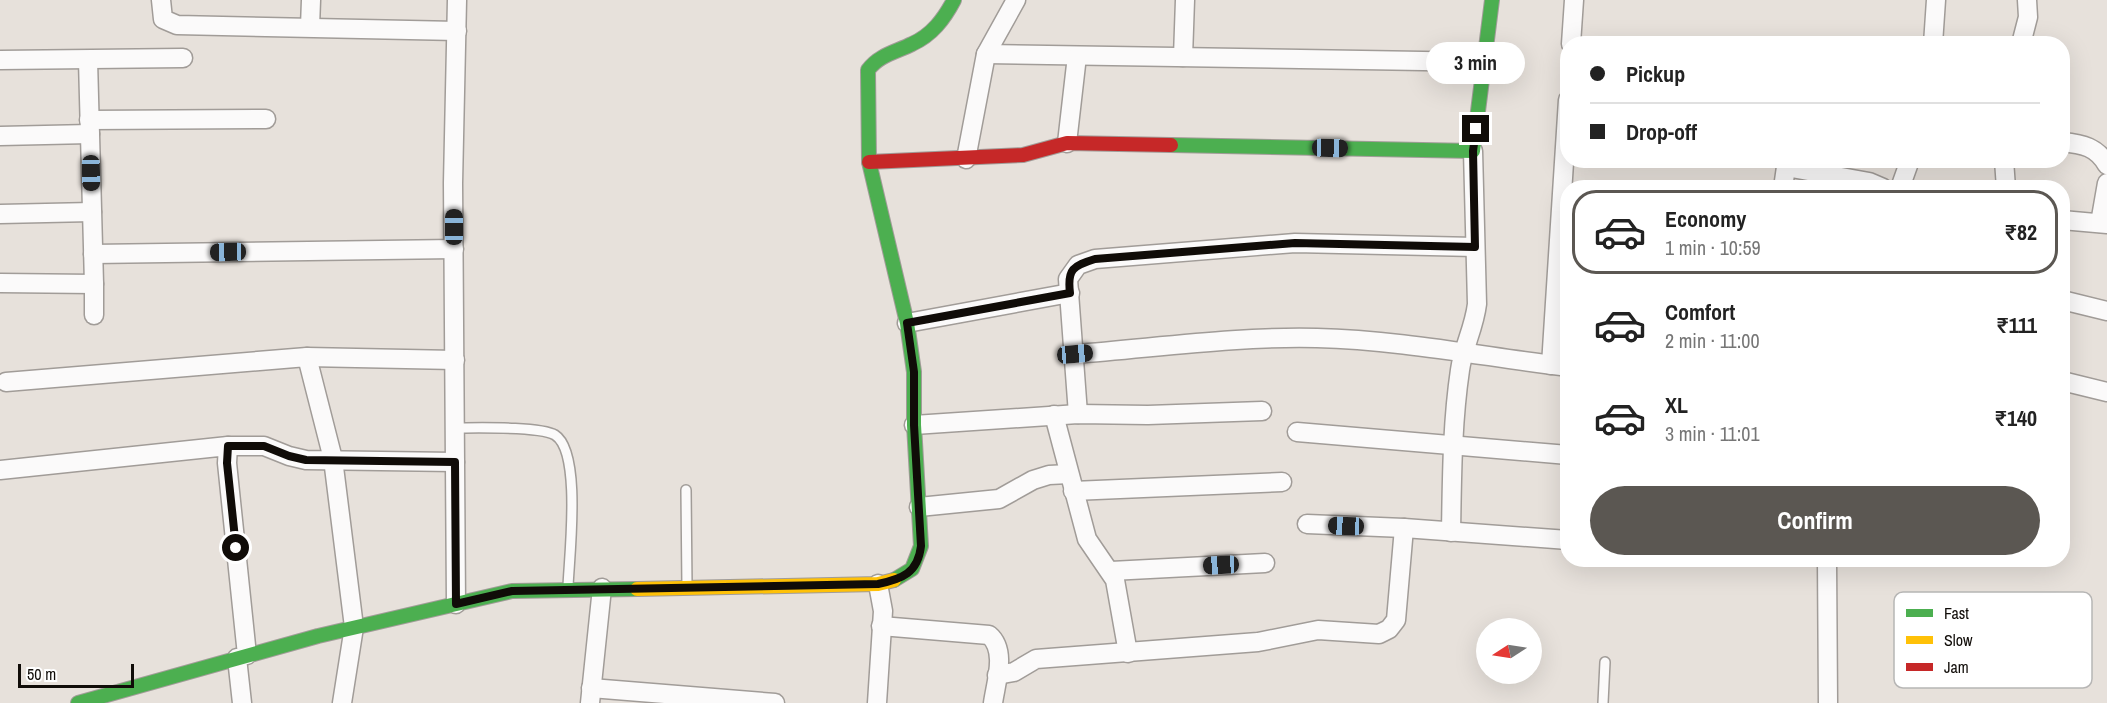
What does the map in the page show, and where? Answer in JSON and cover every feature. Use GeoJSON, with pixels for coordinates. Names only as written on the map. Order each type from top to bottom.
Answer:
{"type":"FeatureCollection","features":[{"type":"Feature","properties":{"kind":"street"},"geometry":{"type":"LineString","coordinates":[[161,0],[163,19],[168,23],[457,31]]}},
{"type":"Feature","properties":{"kind":"street"},"geometry":{"type":"LineString","coordinates":[[310,27],[311,0]]}},
{"type":"Feature","properties":{"kind":"street"},"geometry":{"type":"LineString","coordinates":[[456,604],[454,249],[457,0]]}},
{"type":"Feature","properties":{"kind":"street"},"geometry":{"type":"LineString","coordinates":[[78,703],[354,627],[512,591],[878,584],[906,576],[920,559],[914,372],[907,323],[869,162],[868,70],[873,61],[927,35],[946,17],[954,0]]}},
{"type":"Feature","properties":{"kind":"street"},"geometry":{"type":"LineString","coordinates":[[966,159],[986,54],[1016,0]]}},
{"type":"Feature","properties":{"kind":"street"},"geometry":{"type":"LineString","coordinates":[[1183,57],[1185,0]]}},
{"type":"Feature","properties":{"kind":"street"},"geometry":{"type":"LineString","coordinates":[[1451,532],[1452,446],[1464,354],[1474,325],[1477,303],[1473,151],[1492,0]]}},
{"type":"Feature","properties":{"kind":"street"},"geometry":{"type":"LineString","coordinates":[[1572,36],[1574,0]]}},
{"type":"Feature","properties":{"kind":"street"},"geometry":{"type":"LineString","coordinates":[[1934,36],[1936,0]]}},
{"type":"Feature","properties":{"kind":"street"},"geometry":{"type":"LineString","coordinates":[[2023,36],[2028,17],[2027,0]]}},
{"type":"Feature","properties":{"kind":"street"},"geometry":{"type":"LineString","coordinates":[[986,54],[1485,62]]}},
{"type":"Feature","properties":{"kind":"street"},"geometry":{"type":"LineString","coordinates":[[1067,143],[1077,56]]}},
{"type":"Feature","properties":{"kind":"street"},"geometry":{"type":"LineString","coordinates":[[0,60],[183,58]]}},
{"type":"Feature","properties":{"kind":"street"},"geometry":{"type":"LineString","coordinates":[[88,60],[94,315]]}},
{"type":"Feature","properties":{"kind":"street"},"geometry":{"type":"LineString","coordinates":[[0,136],[90,127],[266,118]]}},
{"type":"Feature","properties":{"kind":"street"},"geometry":{"type":"LineString","coordinates":[[869,162],[1023,155],[1067,143],[1473,151]]}},
{"type":"Feature","properties":{"kind":"street"},"geometry":{"type":"LineString","coordinates":[[2070,143],[2091,147],[2101,154],[2107,165]]}},
{"type":"Feature","properties":{"kind":"street"},"geometry":{"type":"LineString","coordinates":[[1804,168],[1860,180]]}},
{"type":"Feature","properties":{"kind":"street"},"geometry":{"type":"LineString","coordinates":[[2070,220],[2104,223],[2107,183]]}},
{"type":"Feature","properties":{"kind":"street"},"geometry":{"type":"LineString","coordinates":[[0,214],[92,212]]}},
{"type":"Feature","properties":{"kind":"street"},"geometry":{"type":"LineString","coordinates":[[1078,414],[1068,279],[1072,270],[1078,265],[1095,259],[1295,243],[1475,247]]}},
{"type":"Feature","properties":{"kind":"street"},"geometry":{"type":"LineString","coordinates":[[93,254],[454,249]]}},
{"type":"Feature","properties":{"kind":"street"},"geometry":{"type":"LineString","coordinates":[[0,283],[94,284]]}},
{"type":"Feature","properties":{"kind":"street"},"geometry":{"type":"LineString","coordinates":[[907,323],[1070,293]]}},
{"type":"Feature","properties":{"kind":"street"},"geometry":{"type":"LineString","coordinates":[[2070,302],[2107,311]]}},
{"type":"Feature","properties":{"kind":"street"},"geometry":{"type":"LineString","coordinates":[[1075,354],[1287,338],[1407,346],[1559,366],[1560,337]]}},
{"type":"Feature","properties":{"kind":"street"},"geometry":{"type":"LineString","coordinates":[[6,382],[307,357],[454,360]]}},
{"type":"Feature","properties":{"kind":"street"},"geometry":{"type":"LineString","coordinates":[[307,357],[333,459],[354,627],[342,703]]}},
{"type":"Feature","properties":{"kind":"street"},"geometry":{"type":"LineString","coordinates":[[2070,383],[2107,392]]}},
{"type":"Feature","properties":{"kind":"street"},"geometry":{"type":"LineString","coordinates":[[914,425],[1078,414],[1148,415],[1262,411]]}},
{"type":"Feature","properties":{"kind":"street"},"geometry":{"type":"LineString","coordinates":[[1054,415],[1087,539],[1111,571],[1128,653]]}},
{"type":"Feature","properties":{"kind":"street"},"geometry":{"type":"LineString","coordinates":[[1297,432],[1560,453]]}},
{"type":"Feature","properties":{"kind":"street"},"geometry":{"type":"LineString","coordinates":[[228,446],[227,463],[242,657],[242,703]]}},
{"type":"Feature","properties":{"kind":"street"},"geometry":{"type":"LineString","coordinates":[[0,470],[228,446],[264,446],[297,458],[455,462]]}},
{"type":"Feature","properties":{"kind":"street"},"geometry":{"type":"LineString","coordinates":[[919,507],[999,499],[1033,480],[1048,475],[1071,483],[1282,482]]}},
{"type":"Feature","properties":{"kind":"street"},"geometry":{"type":"LineString","coordinates":[[1307,524],[1404,528],[1560,539]]}},
{"type":"Feature","properties":{"kind":"street"},"geometry":{"type":"LineString","coordinates":[[997,675],[1014,672],[1036,659],[1258,642],[1318,630],[1379,634],[1389,629],[1396,620],[1404,528]]}},
{"type":"Feature","properties":{"kind":"street"},"geometry":{"type":"LineString","coordinates":[[1111,571],[1265,563]]}},
{"type":"Feature","properties":{"kind":"street"},"geometry":{"type":"LineString","coordinates":[[1827,567],[1828,703]]}},
{"type":"Feature","properties":{"kind":"street"},"geometry":{"type":"LineString","coordinates":[[877,703],[882,601],[878,584]]}},
{"type":"Feature","properties":{"kind":"street"},"geometry":{"type":"LineString","coordinates":[[602,588],[590,696],[775,703]]}},
{"type":"Feature","properties":{"kind":"street"},"geometry":{"type":"LineString","coordinates":[[881,626],[989,634],[998,647],[999,657],[993,703]]}},
{"type":"Feature","properties":{"kind":"lane"},"geometry":{"type":"LineString","coordinates":[[455,428],[537,431],[554,434],[563,442],[571,472],[568,589]]}},
{"type":"Feature","properties":{"kind":"lane"},"geometry":{"type":"LineString","coordinates":[[686,490],[687,587]]}},
{"type":"Feature","properties":{"kind":"lane"},"geometry":{"type":"LineString","coordinates":[[1603,703],[1605,662]]}},
{"type":"Feature","properties":{"kind":"traffic: fast"},"geometry":{"type":"LineString","coordinates":[[894,580],[912,569],[921,546],[914,425],[914,372],[907,323],[869,162],[868,70],[883,57],[926,36],[942,20],[954,0]]}},
{"type":"Feature","properties":{"kind":"traffic: fast"},"geometry":{"type":"LineString","coordinates":[[1171,145],[1473,151],[1492,0]]}},
{"type":"Feature","properties":{"kind":"traffic: fast"},"geometry":{"type":"LineString","coordinates":[[78,703],[318,636],[512,591],[637,589]]}},
{"type":"Feature","properties":{"kind":"traffic: slow"},"geometry":{"type":"LineString","coordinates":[[637,589],[878,584],[894,580]]}},
{"type":"Feature","properties":{"kind":"traffic: jam"},"geometry":{"type":"LineString","coordinates":[[869,162],[1023,155],[1067,143],[1171,145]]}},
{"type":"Feature","properties":{"kind":"route"},"geometry":{"type":"LineString","coordinates":[[236,548],[227,463],[228,446],[264,446],[306,460],[455,462],[456,604],[512,591],[878,584],[899,580],[906,576],[920,559],[921,546],[914,425],[914,372],[907,323],[1070,293],[1068,279],[1072,270],[1078,265],[1095,259],[1295,243],[1475,247],[1473,151],[1476,129]]}}]}
